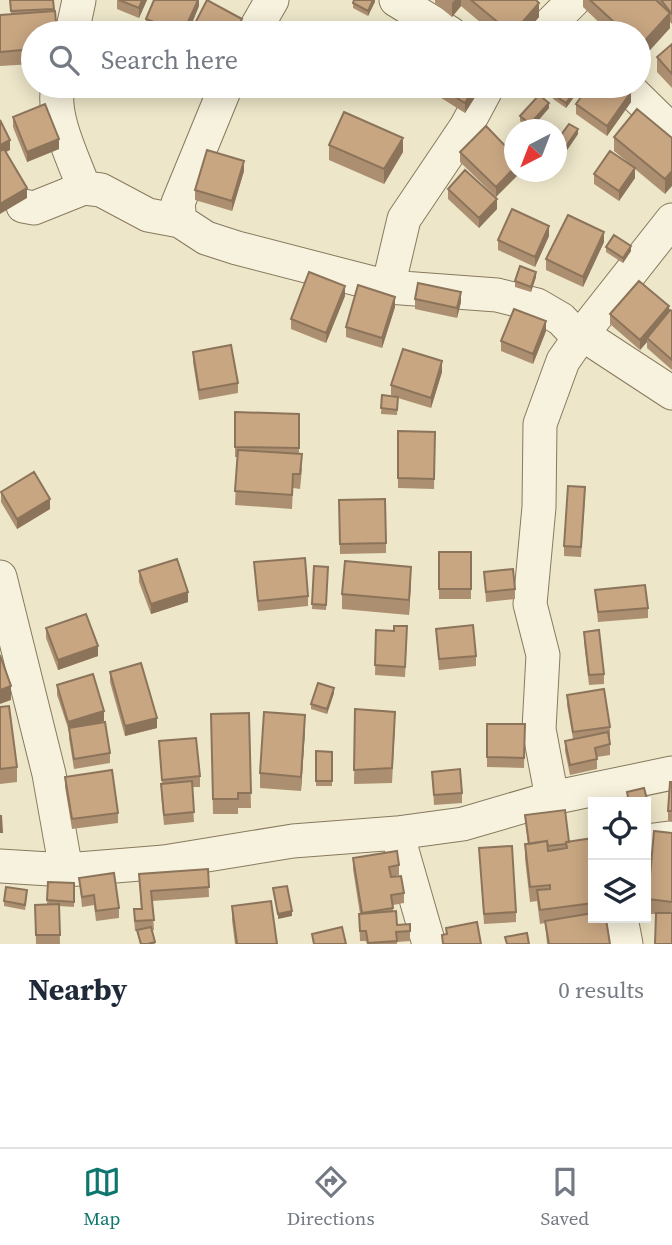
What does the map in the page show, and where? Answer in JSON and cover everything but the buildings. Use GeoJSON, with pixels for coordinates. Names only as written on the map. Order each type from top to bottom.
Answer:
{"type":"FeatureCollection","features":[{"type":"Feature","properties":{"kind":"street"},"geometry":{"type":"LineString","coordinates":[[75,21],[79,0]]}},
{"type":"Feature","properties":{"kind":"street"},"geometry":{"type":"LineString","coordinates":[[260,21],[272,0]]}},
{"type":"Feature","properties":{"kind":"street"},"geometry":{"type":"LineString","coordinates":[[396,0],[430,21]]}},
{"type":"Feature","properties":{"kind":"street"},"geometry":{"type":"LineString","coordinates":[[553,21],[574,0]]}},
{"type":"Feature","properties":{"kind":"street"},"geometry":{"type":"LineString","coordinates":[[56,98],[59,118],[84,188]]}},
{"type":"Feature","properties":{"kind":"street"},"geometry":{"type":"LineString","coordinates":[[180,221],[178,203],[221,98]]}},
{"type":"Feature","properties":{"kind":"street"},"geometry":{"type":"LineString","coordinates":[[387,287],[404,219],[466,127],[482,98]]}},
{"type":"Feature","properties":{"kind":"street"},"geometry":{"type":"LineString","coordinates":[[638,98],[672,131]]}},
{"type":"Feature","properties":{"kind":"street"},"geometry":{"type":"LineString","coordinates":[[23,206],[34,208],[84,188],[101,190],[148,215],[180,221],[206,239],[387,287],[496,295],[537,305],[561,319],[580,336],[672,393]]}},
{"type":"Feature","properties":{"kind":"street"},"geometry":{"type":"LineString","coordinates":[[552,798],[540,729],[543,655],[530,604],[539,507],[540,424],[563,361],[672,220]]}},
{"type":"Feature","properties":{"kind":"street"},"geometry":{"type":"LineString","coordinates":[[0,577],[49,774],[66,870]]}},
{"type":"Feature","properties":{"kind":"street"},"geometry":{"type":"LineString","coordinates":[[0,866],[66,870],[164,862],[293,841],[397,833],[463,824],[552,798],[614,793],[672,773]]}},
{"type":"Feature","properties":{"kind":"street"},"geometry":{"type":"LineString","coordinates":[[397,833],[429,944]]}},
{"type":"Feature","properties":{"kind":"street"},"geometry":{"type":"LineString","coordinates":[[622,923],[626,944]]}}]}
